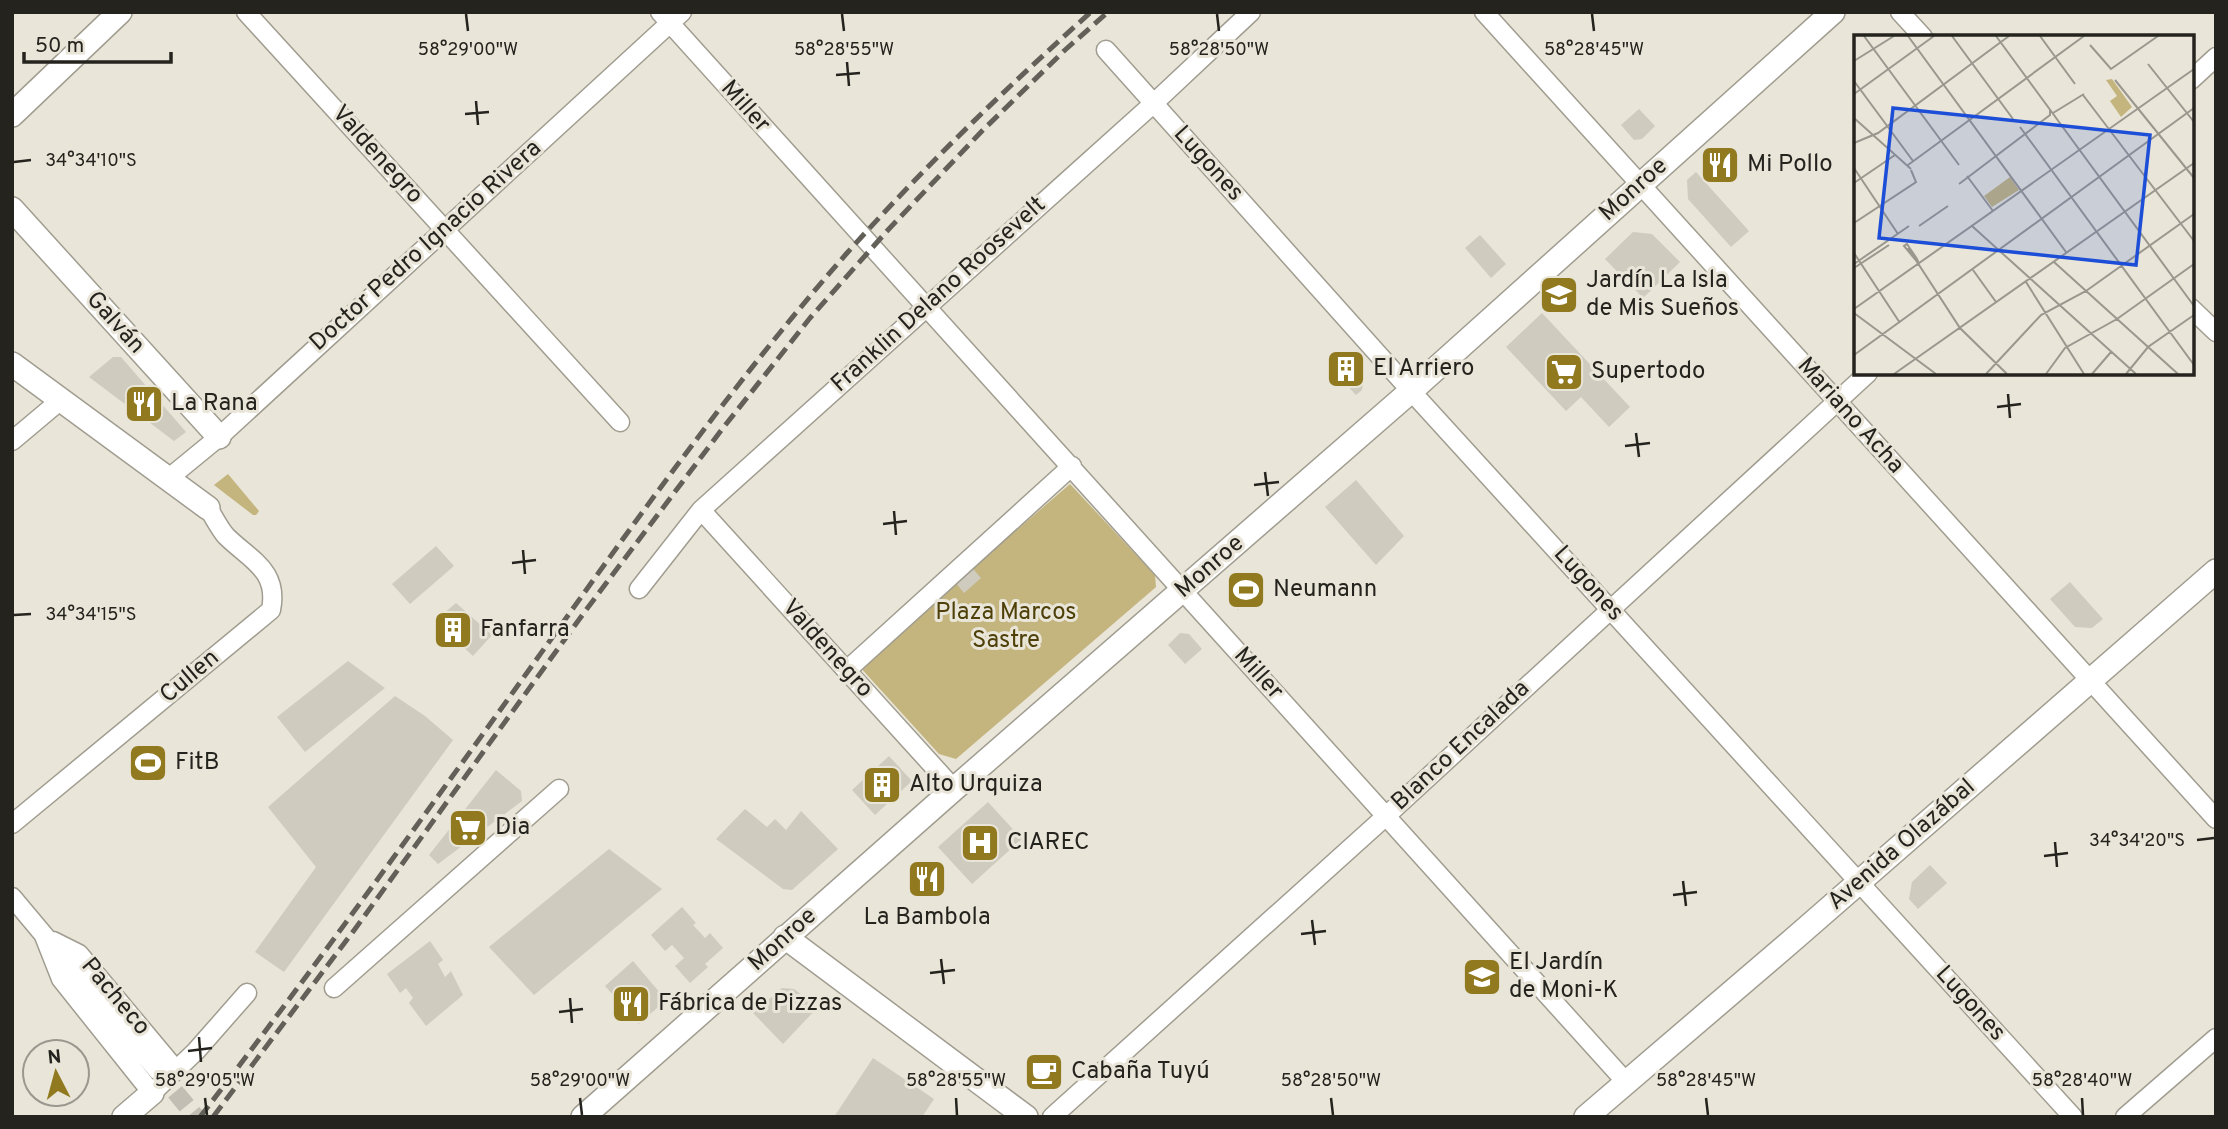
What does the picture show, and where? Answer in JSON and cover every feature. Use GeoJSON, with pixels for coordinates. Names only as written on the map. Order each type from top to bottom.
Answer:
{"type":"FeatureCollection","features":[{"type":"Feature","properties":{"kind":"main road"},"geometry":{"type":"LineString","coordinates":[[12,115],[120,12]]}},
{"type":"Feature","properties":{"kind":"main road","name":"Monroe"},"geometry":{"type":"LineString","coordinates":[[583,1117],[785,937],[1411,391],[1833,12]]}},
{"type":"Feature","properties":{"kind":"main road","name":"Galván"},"geometry":{"type":"LineString","coordinates":[[12,209],[219,437]]}},
{"type":"Feature","properties":{"kind":"main road"},"geometry":{"type":"LineString","coordinates":[[12,364],[208,508]]}},
{"type":"Feature","properties":{"kind":"main road","name":"Avenida Olazábal"},"geometry":{"type":"LineString","coordinates":[[1586,1117],[2216,571]]}},
{"type":"Feature","properties":{"kind":"main road"},"geometry":{"type":"LineString","coordinates":[[785,937],[1026,1117]]}},
{"type":"Feature","properties":{"kind":"main road"},"geometry":{"type":"LineString","coordinates":[[124,1117],[162,1078]]}},
{"type":"Feature","properties":{"kind":"main road"},"geometry":{"type":"LineString","coordinates":[[148,1117],[162,1078]]}},
{"type":"Feature","properties":{"kind":"street","name":"Valdenegro"},"geometry":{"type":"LineString","coordinates":[[246,12],[621,422]]}},
{"type":"Feature","properties":{"kind":"street","name":"Franklin Delano Roosevelt"},"geometry":{"type":"LineString","coordinates":[[639,589],[701,510],[1154,103],[1251,12]]}},
{"type":"Feature","properties":{"kind":"street","name":"Mariano Acha"},"geometry":{"type":"LineString","coordinates":[[1484,12],[2216,819]]}},
{"type":"Feature","properties":{"kind":"street"},"geometry":{"type":"LineString","coordinates":[[1900,12],[1921,35]]}},
{"type":"Feature","properties":{"kind":"street","name":"Doctor Pedro Ignacio Rivera"},"geometry":{"type":"LineString","coordinates":[[169,478],[219,437],[671,16]]}},
{"type":"Feature","properties":{"kind":"street","name":"Miller"},"geometry":{"type":"LineString","coordinates":[[671,16],[830,202],[1072,466],[1626,1082]]}},
{"type":"Feature","properties":{"kind":"street","name":"Lugones"},"geometry":{"type":"LineString","coordinates":[[1105,50],[1411,391],[2073,1117]]}},
{"type":"Feature","properties":{"kind":"street"},"geometry":{"type":"LineString","coordinates":[[2193,78],[2216,57]]}},
{"type":"Feature","properties":{"kind":"street"},"geometry":{"type":"LineString","coordinates":[[2193,310],[2216,332]]}},
{"type":"Feature","properties":{"kind":"street","name":"Blanco Encalada"},"geometry":{"type":"LineString","coordinates":[[1052,1117],[1386,816],[1867,374]]}},
{"type":"Feature","properties":{"kind":"street"},"geometry":{"type":"LineString","coordinates":[[12,441],[62,399]]}},
{"type":"Feature","properties":{"kind":"street"},"geometry":{"type":"LineString","coordinates":[[846,670],[1072,466]]}},
{"type":"Feature","properties":{"kind":"street","name":"Cullen"},"geometry":{"type":"LineString","coordinates":[[12,824],[271,610],[274,596],[265,572],[224,534],[208,508]]}},
{"type":"Feature","properties":{"kind":"street","name":"Valdenegro"},"geometry":{"type":"LineString","coordinates":[[701,510],[954,789]]}},
{"type":"Feature","properties":{"kind":"street"},"geometry":{"type":"LineString","coordinates":[[334,988],[559,789]]}},
{"type":"Feature","properties":{"kind":"street","name":"Pacheco"},"geometry":{"type":"LineString","coordinates":[[12,897],[44,936],[61,979],[162,1078]]}},
{"type":"Feature","properties":{"kind":"street","name":"Pacheco"},"geometry":{"type":"LineString","coordinates":[[44,936],[79,954],[162,1078]]}},
{"type":"Feature","properties":{"kind":"street"},"geometry":{"type":"LineString","coordinates":[[162,1078],[247,993]]}},
{"type":"Feature","properties":{"kind":"street"},"geometry":{"type":"LineString","coordinates":[[2125,1117],[2216,1038]]}},
{"type":"Feature","properties":{"kind":"green space"},"geometry":{"type":"Polygon","coordinates":[[[228,474],[259,511],[256,515],[214,485],[228,474]]]}},
{"type":"Feature","properties":{"kind":"green space","name":"Plaza Marcos Sastre"},"geometry":{"type":"Polygon","coordinates":[[[1070,484],[1155,575],[1156,587],[956,759],[939,754],[859,666],[1070,484]]]}},
{"type":"Feature","properties":{"kind":"building"},"geometry":{"type":"Polygon","coordinates":[[[1639,109],[1655,126],[1642,139],[1634,140],[1621,125],[1639,109]]]}},
{"type":"Feature","properties":{"kind":"building"},"geometry":{"type":"Polygon","coordinates":[[[1696,172],[1749,231],[1731,247],[1688,199],[1687,180],[1696,172]]]}},
{"type":"Feature","properties":{"kind":"building"},"geometry":{"type":"Polygon","coordinates":[[[1633,232],[1652,234],[1680,262],[1643,298],[1605,259],[1633,232]]]}},
{"type":"Feature","properties":{"kind":"building"},"geometry":{"type":"Polygon","coordinates":[[[1480,235],[1506,264],[1491,278],[1465,248],[1480,235]]]}},
{"type":"Feature","properties":{"kind":"building","name":"Supertodo"},"geometry":{"type":"Polygon","coordinates":[[[1542,313],[1630,407],[1609,427],[1581,397],[1566,411],[1506,347],[1542,313]]]}},
{"type":"Feature","properties":{"kind":"building","name":"El Arriero"},"geometry":{"type":"Polygon","coordinates":[[[1343,350],[1364,374],[1362,390],[1356,395],[1327,364],[1343,350]]]}},
{"type":"Feature","properties":{"kind":"building","name":"La Rana"},"geometry":{"type":"Polygon","coordinates":[[[113,357],[121,357],[186,432],[174,441],[89,377],[113,357]]]}},
{"type":"Feature","properties":{"kind":"building"},"geometry":{"type":"Polygon","coordinates":[[[1356,480],[1404,536],[1376,565],[1325,507],[1356,480]]]}},
{"type":"Feature","properties":{"kind":"building"},"geometry":{"type":"Polygon","coordinates":[[[436,546],[454,566],[410,604],[392,584],[436,546]]]}},
{"type":"Feature","properties":{"kind":"building"},"geometry":{"type":"Polygon","coordinates":[[[969,564],[981,578],[964,593],[952,578],[969,564]]]}},
{"type":"Feature","properties":{"kind":"building","name":"Neumann"},"geometry":{"type":"Polygon","coordinates":[[[1252,572],[1264,587],[1238,610],[1229,600],[1229,592],[1252,572]]]}},
{"type":"Feature","properties":{"kind":"building"},"geometry":{"type":"Polygon","coordinates":[[[2070,582],[2103,619],[2092,628],[2075,627],[2050,599],[2070,582]]]}},
{"type":"Feature","properties":{"kind":"building"},"geometry":{"type":"Polygon","coordinates":[[[456,603],[492,635],[473,656],[435,621],[456,603]]]}},
{"type":"Feature","properties":{"kind":"building"},"geometry":{"type":"Polygon","coordinates":[[[1180,633],[1189,634],[1202,649],[1185,664],[1168,645],[1180,633]]]}},
{"type":"Feature","properties":{"kind":"building"},"geometry":{"type":"Polygon","coordinates":[[[348,661],[385,688],[305,752],[277,717],[348,661]]]}},
{"type":"Feature","properties":{"kind":"building"},"geometry":{"type":"Polygon","coordinates":[[[395,696],[425,716],[453,740],[284,972],[255,952],[316,867],[268,807],[395,696]]]}},
{"type":"Feature","properties":{"kind":"building","name":"Alto Urquiza"},"geometry":{"type":"Polygon","coordinates":[[[889,756],[912,781],[875,815],[852,790],[889,756]]]}},
{"type":"Feature","properties":{"kind":"building","name":"Dia"},"geometry":{"type":"Polygon","coordinates":[[[496,770],[521,791],[522,801],[438,864],[429,855],[496,770]]]}},
{"type":"Feature","properties":{"kind":"building","name":"CIAREC"},"geometry":{"type":"Polygon","coordinates":[[[988,802],[1022,839],[972,884],[938,847],[988,802]]]}},
{"type":"Feature","properties":{"kind":"building"},"geometry":{"type":"Polygon","coordinates":[[[745,809],[767,827],[775,819],[786,830],[801,811],[838,849],[792,890],[783,889],[716,839],[745,809]]]}},
{"type":"Feature","properties":{"kind":"building"},"geometry":{"type":"Polygon","coordinates":[[[609,849],[662,889],[534,995],[489,947],[609,849]]]}},
{"type":"Feature","properties":{"kind":"building"},"geometry":{"type":"Polygon","coordinates":[[[1930,865],[1947,883],[1918,909],[1909,899],[1912,882],[1930,865]]]}},
{"type":"Feature","properties":{"kind":"building"},"geometry":{"type":"Polygon","coordinates":[[[682,907],[705,938],[710,933],[723,948],[705,964],[708,967],[690,983],[675,966],[684,958],[672,945],[665,951],[651,935],[682,907]]]}},
{"type":"Feature","properties":{"kind":"building"},"geometry":{"type":"Polygon","coordinates":[[[430,941],[443,960],[438,964],[445,977],[451,971],[463,995],[426,1026],[409,1003],[413,998],[406,988],[400,993],[387,974],[430,941]]]}},
{"type":"Feature","properties":{"kind":"building"},"geometry":{"type":"Polygon","coordinates":[[[633,961],[666,1000],[639,1024],[605,986],[633,961]]]}},
{"type":"Feature","properties":{"kind":"building"},"geometry":{"type":"Polygon","coordinates":[[[782,988],[794,989],[818,1007],[783,1044],[753,1013],[782,988]]]}},
{"type":"Feature","properties":{"kind":"building"},"geometry":{"type":"Polygon","coordinates":[[[873,1058],[934,1099],[922,1117],[834,1117],[873,1058]]]}},
{"type":"Feature","properties":{"kind":"tunnel"},"geometry":{"type":"LineString","coordinates":[[158,1071],[196,1117]]}},
{"type":"Feature","properties":{"kind":"railway"},"geometry":{"type":"LineString","coordinates":[[200,1117],[384,870],[664,482],[753,366],[847,253],[905,190],[996,99],[1091,12]]}},
{"type":"Feature","properties":{"kind":"railway"},"geometry":{"type":"LineString","coordinates":[[213,1117],[355,929],[586,610],[810,318],[887,231],[982,131],[1108,12]]}},
{"type":"Feature","properties":{"kind":"place","name":"Mi Pollo"},"geometry":{"type":"Point","coordinates":[1720,165]}},
{"type":"Feature","properties":{"kind":"place","name":"Jardín La Isla de Mis Sueños"},"geometry":{"type":"Point","coordinates":[1559,295]}},
{"type":"Feature","properties":{"kind":"place","name":"El Arriero"},"geometry":{"type":"Point","coordinates":[1346,369]}},
{"type":"Feature","properties":{"kind":"place","name":"Supertodo"},"geometry":{"type":"Point","coordinates":[1564,372]}},
{"type":"Feature","properties":{"kind":"place","name":"La Rana"},"geometry":{"type":"Point","coordinates":[144,404]}},
{"type":"Feature","properties":{"kind":"place","name":"Neumann"},"geometry":{"type":"Point","coordinates":[1246,590]}},
{"type":"Feature","properties":{"kind":"place","name":"Fanfarra"},"geometry":{"type":"Point","coordinates":[453,630]}},
{"type":"Feature","properties":{"kind":"place","name":"FitB"},"geometry":{"type":"Point","coordinates":[148,763]}},
{"type":"Feature","properties":{"kind":"place","name":"Alto Urquiza"},"geometry":{"type":"Point","coordinates":[882,785]}},
{"type":"Feature","properties":{"kind":"place","name":"Dia"},"geometry":{"type":"Point","coordinates":[468,828]}},
{"type":"Feature","properties":{"kind":"place","name":"CIAREC"},"geometry":{"type":"Point","coordinates":[980,843]}},
{"type":"Feature","properties":{"kind":"place","name":"La Bambola"},"geometry":{"type":"Point","coordinates":[927,879]}},
{"type":"Feature","properties":{"kind":"place","name":"El Jardín de Moni-K"},"geometry":{"type":"Point","coordinates":[1482,977]}},
{"type":"Feature","properties":{"kind":"place","name":"Fábrica de Pizzas"},"geometry":{"type":"Point","coordinates":[631,1004]}},
{"type":"Feature","properties":{"kind":"place","name":"Cabaña Tuyú"},"geometry":{"type":"Point","coordinates":[1044,1072]}}]}
